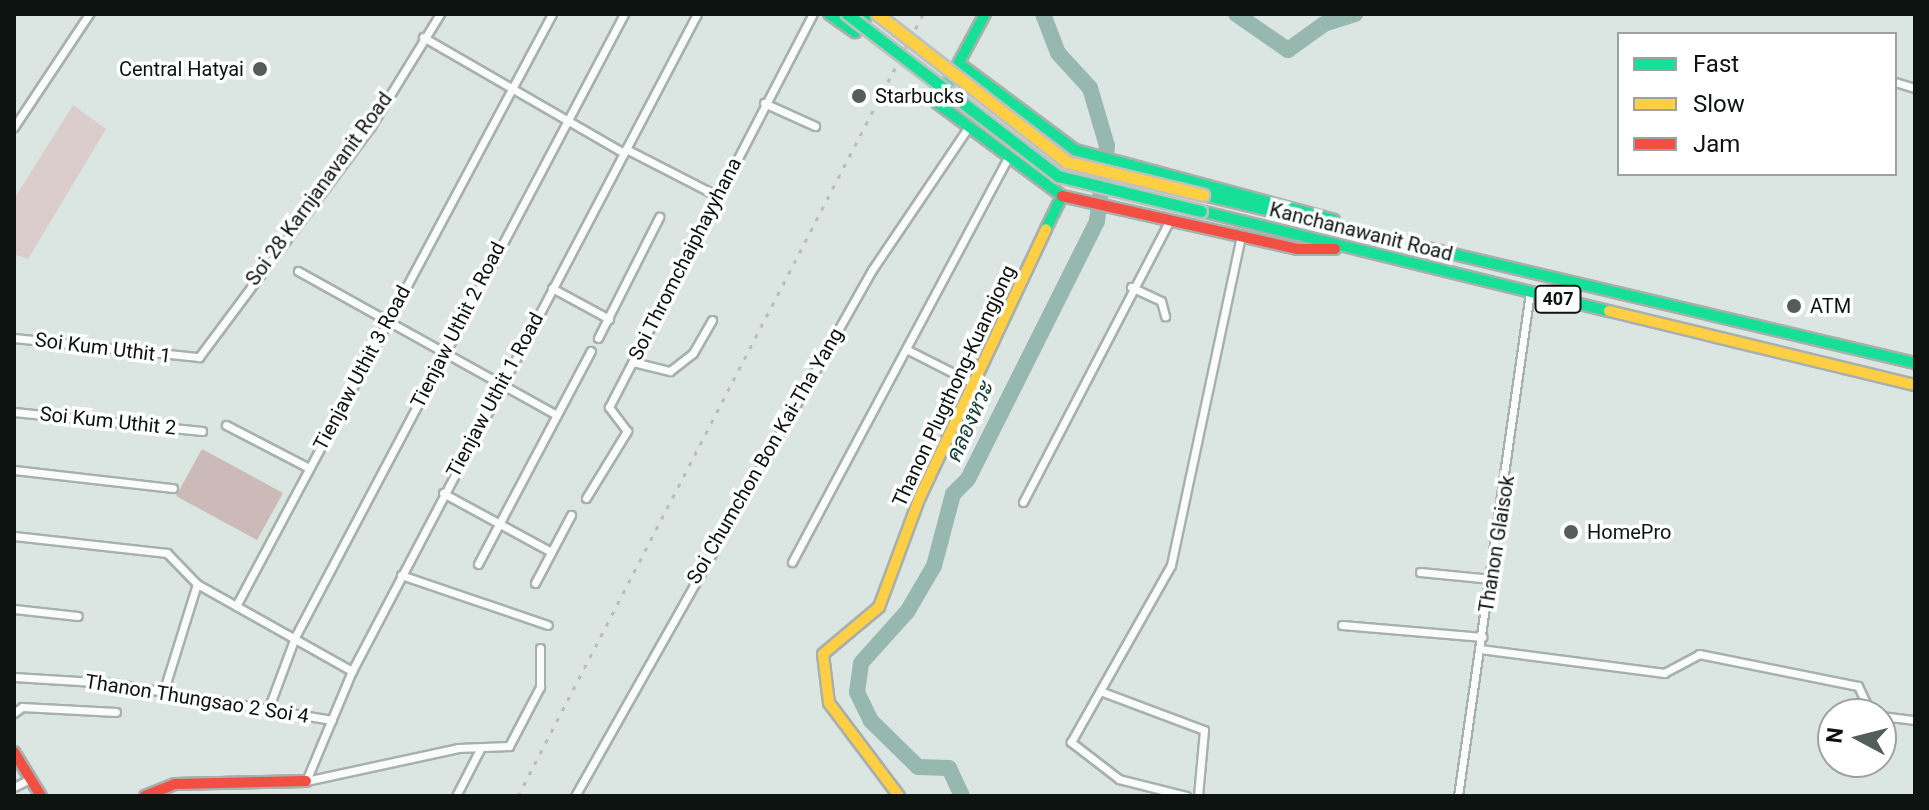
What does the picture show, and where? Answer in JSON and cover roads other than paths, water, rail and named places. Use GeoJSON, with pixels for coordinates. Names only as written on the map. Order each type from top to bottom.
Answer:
{"type":"FeatureCollection","features":[{"type":"Feature","properties":{"kind":"main road"},"geometry":{"type":"LineString","coordinates":[[829,14],[855,32],[868,14]]}},
{"type":"Feature","properties":{"kind":"main road","name":"Kanchanawanit Road"},"geometry":{"type":"LineString","coordinates":[[847,14],[1058,176],[1915,385]]}},
{"type":"Feature","properties":{"kind":"main road","name":"Kanchanawanit Road"},"geometry":{"type":"LineString","coordinates":[[877,14],[1067,162],[1915,363]]}},
{"type":"Feature","properties":{"kind":"main road"},"geometry":{"type":"LineString","coordinates":[[985,14],[961,65],[937,103],[1007,159],[1062,196],[1297,249],[1356,250]]}},
{"type":"Feature","properties":{"kind":"main road"},"geometry":{"type":"LineString","coordinates":[[961,65],[1095,158],[1309,209],[1360,232]]}},
{"type":"Feature","properties":{"kind":"main road","name":"Thanon Plugthong-Kuangjong"},"geometry":{"type":"LineString","coordinates":[[899,796],[829,703],[821,662],[834,638],[879,607],[920,497],[976,385],[1062,196]]}},
{"type":"Feature","properties":{"kind":"main road"},"geometry":{"type":"LineString","coordinates":[[14,752],[41,796]]}},
{"type":"Feature","properties":{"kind":"main road"},"geometry":{"type":"LineString","coordinates":[[145,796],[175,784],[306,781]]}},
{"type":"Feature","properties":{"kind":"street","name":"Soi 28 Karnjanavanit Road"},"geometry":{"type":"LineString","coordinates":[[193,358],[371,126],[423,37],[440,14]]}},
{"type":"Feature","properties":{"kind":"street","name":"Tienjaw Uthit 3 Road"},"geometry":{"type":"LineString","coordinates":[[236,606],[510,86],[552,14]]}},
{"type":"Feature","properties":{"kind":"street","name":"Tienjaw Uthit 2 Road"},"geometry":{"type":"LineString","coordinates":[[269,707],[295,637],[566,117],[624,14]]}},
{"type":"Feature","properties":{"kind":"street","name":"Tienjaw Uthit 1 Road"},"geometry":{"type":"LineString","coordinates":[[306,781],[352,671],[697,14]]}},
{"type":"Feature","properties":{"kind":"street","name":"Soi Thromchaiphayyhana"},"geometry":{"type":"LineString","coordinates":[[586,498],[626,434],[609,409],[764,103],[813,14]]}},
{"type":"Feature","properties":{"kind":"street"},"geometry":{"type":"LineString","coordinates":[[14,127],[86,15]]}},
{"type":"Feature","properties":{"kind":"street"},"geometry":{"type":"LineString","coordinates":[[423,37],[625,151],[718,196]]}},
{"type":"Feature","properties":{"kind":"street"},"geometry":{"type":"LineString","coordinates":[[764,103],[815,126]]}},
{"type":"Feature","properties":{"kind":"street","name":"Soi Chumchon Bon Kai-Tha Yang"},"geometry":{"type":"LineString","coordinates":[[575,796],[872,270],[969,126]]}},
{"type":"Feature","properties":{"kind":"street"},"geometry":{"type":"LineString","coordinates":[[792,562],[1007,159]]}},
{"type":"Feature","properties":{"kind":"street"},"geometry":{"type":"LineString","coordinates":[[598,338],[659,217]]}},
{"type":"Feature","properties":{"kind":"street"},"geometry":{"type":"LineString","coordinates":[[1023,502],[1131,287],[1169,221]]}},
{"type":"Feature","properties":{"kind":"street"},"geometry":{"type":"LineString","coordinates":[[1186,796],[1128,783],[1072,747],[1171,565],[1241,236]]}},
{"type":"Feature","properties":{"kind":"street"},"geometry":{"type":"LineString","coordinates":[[298,271],[557,415]]}},
{"type":"Feature","properties":{"kind":"street"},"geometry":{"type":"LineString","coordinates":[[1131,287],[1161,301],[1165,316]]}},
{"type":"Feature","properties":{"kind":"street"},"geometry":{"type":"LineString","coordinates":[[552,288],[609,319]]}},
{"type":"Feature","properties":{"kind":"street","name":"Thanon Glaisok"},"geometry":{"type":"LineString","coordinates":[[1458,796],[1492,579],[1530,292]]}},
{"type":"Feature","properties":{"kind":"street"},"geometry":{"type":"LineString","coordinates":[[633,362],[670,371],[691,355],[712,320]]}},
{"type":"Feature","properties":{"kind":"street","name":"Soi Kum Uthit 1"},"geometry":{"type":"LineString","coordinates":[[14,338],[193,358]]}},
{"type":"Feature","properties":{"kind":"street"},"geometry":{"type":"LineString","coordinates":[[906,349],[976,385]]}},
{"type":"Feature","properties":{"kind":"street"},"geometry":{"type":"LineString","coordinates":[[478,564],[591,351]]}},
{"type":"Feature","properties":{"kind":"street","name":"Soi Kum Uthit 2"},"geometry":{"type":"LineString","coordinates":[[14,412],[202,431]]}},
{"type":"Feature","properties":{"kind":"street"},"geometry":{"type":"LineString","coordinates":[[226,425],[309,468]]}},
{"type":"Feature","properties":{"kind":"street"},"geometry":{"type":"LineString","coordinates":[[14,470],[173,488]]}},
{"type":"Feature","properties":{"kind":"street"},"geometry":{"type":"LineString","coordinates":[[443,493],[551,552]]}},
{"type":"Feature","properties":{"kind":"street"},"geometry":{"type":"LineString","coordinates":[[535,583],[571,515]]}},
{"type":"Feature","properties":{"kind":"street"},"geometry":{"type":"LineString","coordinates":[[14,536],[167,553],[197,584],[352,671]]}},
{"type":"Feature","properties":{"kind":"street"},"geometry":{"type":"LineString","coordinates":[[1420,572],[1492,579]]}},
{"type":"Feature","properties":{"kind":"street"},"geometry":{"type":"LineString","coordinates":[[401,575],[548,625]]}},
{"type":"Feature","properties":{"kind":"street"},"geometry":{"type":"LineString","coordinates":[[163,693],[197,584]]}},
{"type":"Feature","properties":{"kind":"street"},"geometry":{"type":"LineString","coordinates":[[14,609],[78,616]]}},
{"type":"Feature","properties":{"kind":"street"},"geometry":{"type":"LineString","coordinates":[[1342,625],[1482,637]]}},
{"type":"Feature","properties":{"kind":"street"},"geometry":{"type":"LineString","coordinates":[[306,781],[509,746],[540,687],[540,648]]}},
{"type":"Feature","properties":{"kind":"street"},"geometry":{"type":"LineString","coordinates":[[1480,649],[1664,673],[1699,654],[1858,686],[1864,698]]}},
{"type":"Feature","properties":{"kind":"street","name":"Thanon Thungsao 2 Soi 4"},"geometry":{"type":"LineString","coordinates":[[14,677],[269,707],[332,720]]}},
{"type":"Feature","properties":{"kind":"street"},"geometry":{"type":"LineString","coordinates":[[1100,691],[1204,730],[1198,796]]}},
{"type":"Feature","properties":{"kind":"street"},"geometry":{"type":"LineString","coordinates":[[14,713],[116,712]]}},
{"type":"Feature","properties":{"kind":"street"},"geometry":{"type":"LineString","coordinates":[[456,796],[480,749]]}},
{"type":"Feature","properties":{"kind":"street"},"geometry":{"type":"LineString","coordinates":[[14,787],[30,779]]}},
{"type":"Feature","properties":{"kind":"waterway","name":"คลองหวะ"},"geometry":{"type":"LineString","coordinates":[[962,796],[949,768],[918,767],[871,721],[857,692],[861,663],[907,612],[934,566],[953,494],[968,479],[1097,221],[1107,146],[1090,88],[1058,53],[1043,14]]}},
{"type":"Feature","properties":{"kind":"waterway","name":"คลองหวะ"},"geometry":{"type":"LineString","coordinates":[[1236,14],[1288,50],[1324,24],[1355,14]]}},
{"type":"Feature","properties":{"kind":"railway"},"geometry":{"type":"LineString","coordinates":[[518,796],[923,14]]}},
{"type":"Feature","properties":{"kind":"place","name":"Central Hatyai"},"geometry":{"type":"Point","coordinates":[260,69]}},
{"type":"Feature","properties":{"kind":"place","name":"Starbucks"},"geometry":{"type":"Point","coordinates":[859,96]}},
{"type":"Feature","properties":{"kind":"place","name":"ATM"},"geometry":{"type":"Point","coordinates":[1794,306]}},
{"type":"Feature","properties":{"kind":"place","name":"HomePro"},"geometry":{"type":"Point","coordinates":[1571,532]}}]}
